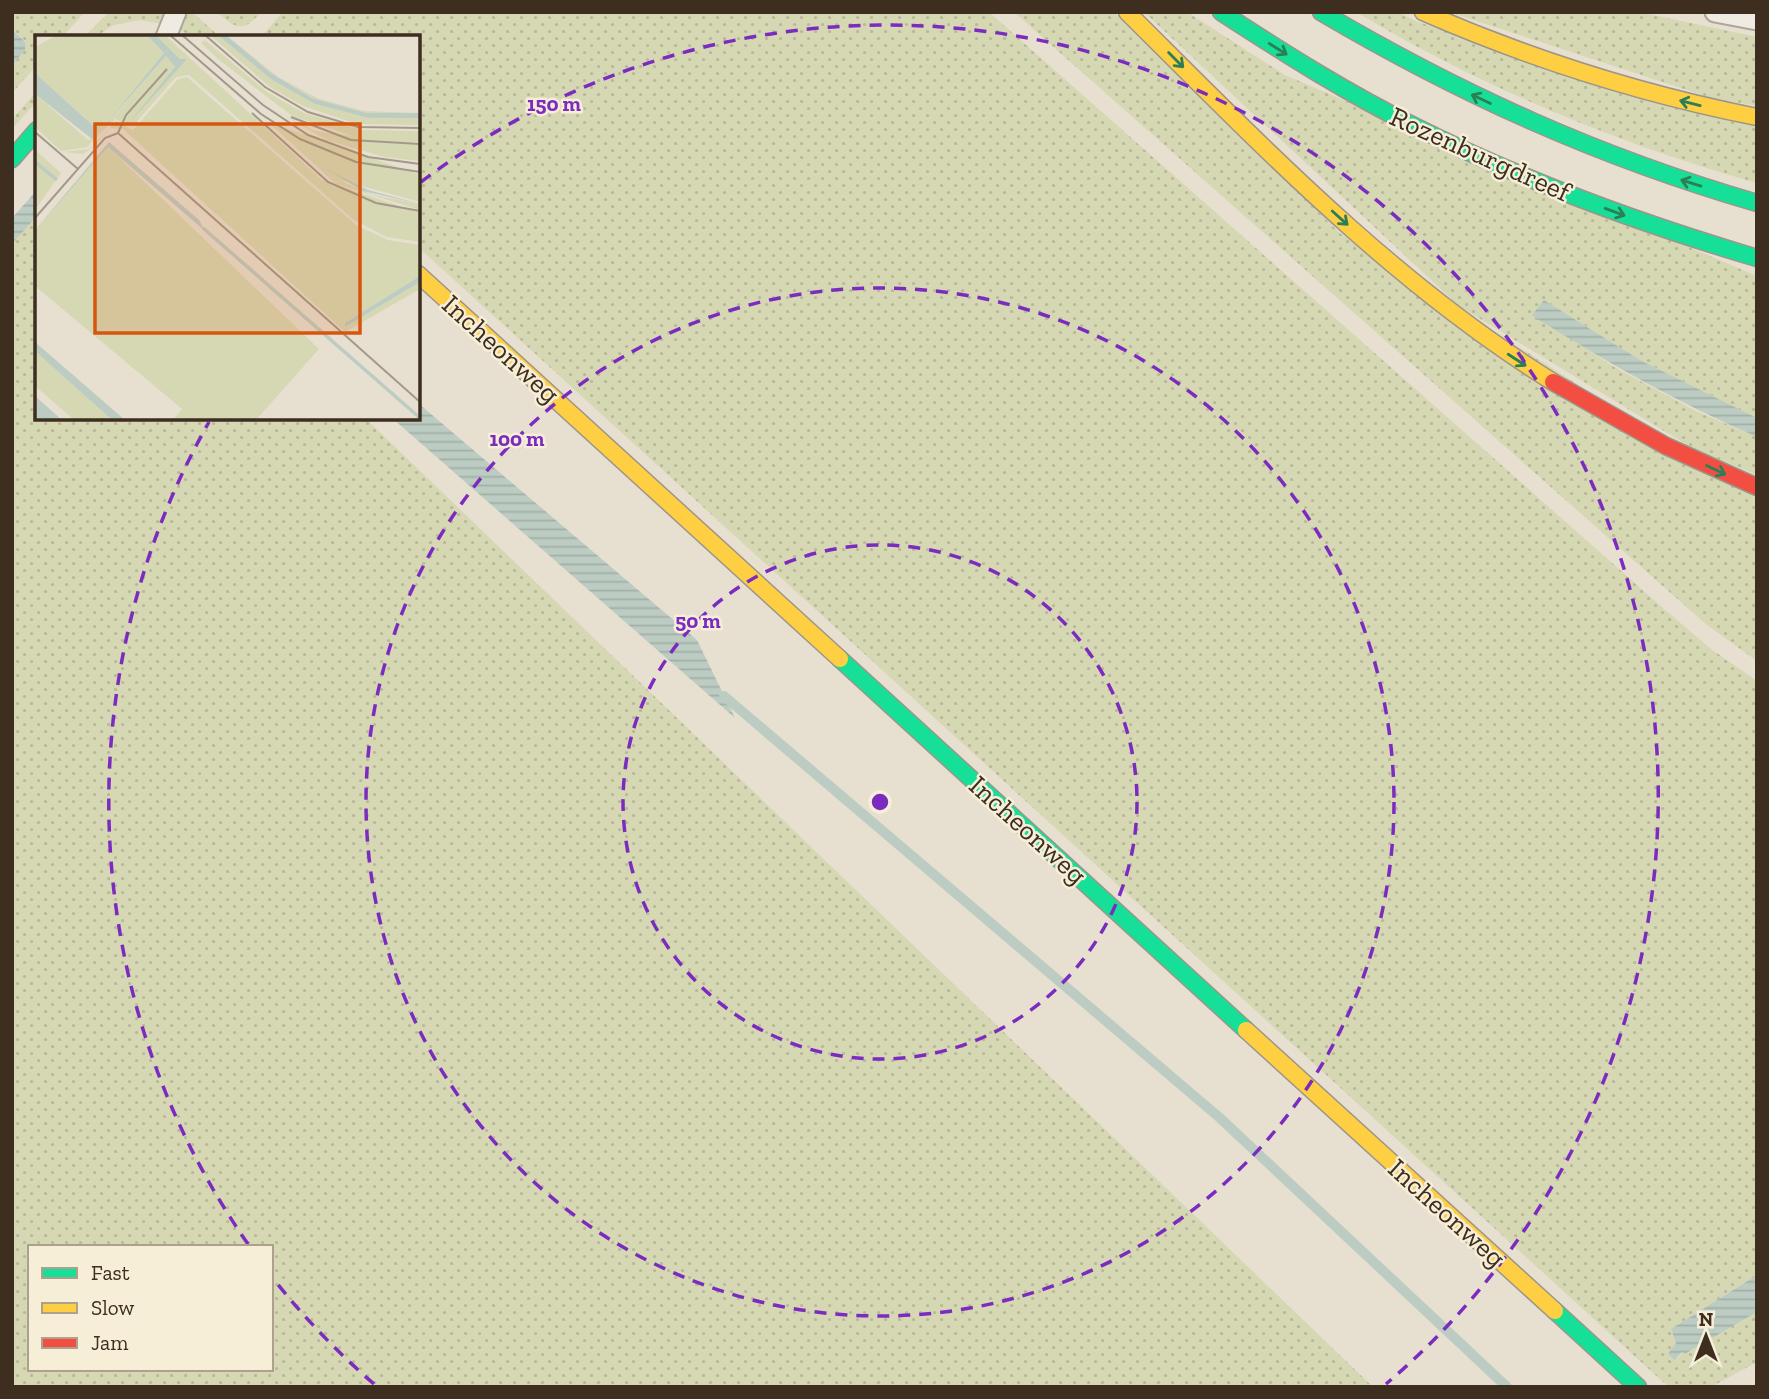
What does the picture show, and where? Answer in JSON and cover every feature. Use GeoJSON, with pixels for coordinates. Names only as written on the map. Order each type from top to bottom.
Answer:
{"type":"FeatureCollection","features":[{"type":"Feature","properties":{"kind":"main road"},"geometry":{"type":"LineString","coordinates":[[1127,12],[1304,185],[1415,284],[1466,324],[1510,356],[1614,419],[1757,487]]}},
{"type":"Feature","properties":{"kind":"main road","name":"Rozenburgdreef"},"geometry":{"type":"LineString","coordinates":[[1221,12],[1349,91],[1473,154],[1622,215],[1757,258]]}},
{"type":"Feature","properties":{"kind":"main road","name":"Rozenburgdreef"},"geometry":{"type":"LineString","coordinates":[[1321,12],[1425,72],[1543,127],[1666,175],[1757,203]]}},
{"type":"Feature","properties":{"kind":"main road"},"geometry":{"type":"LineString","coordinates":[[1423,12],[1579,72],[1673,99],[1757,117]]}},
{"type":"Feature","properties":{"kind":"main road"},"geometry":{"type":"LineString","coordinates":[[12,159],[35,132]]}},
{"type":"Feature","properties":{"kind":"main road","name":"Incheonweg"},"geometry":{"type":"LineString","coordinates":[[420,276],[1638,1387]]}},
{"type":"Feature","properties":{"kind":"lane"},"geometry":{"type":"LineString","coordinates":[[167,35],[176,12]]}},
{"type":"Feature","properties":{"kind":"lane"},"geometry":{"type":"LineString","coordinates":[[1715,12],[1757,20]]}},
{"type":"Feature","properties":{"kind":"green space"},"geometry":{"type":"Polygon","coordinates":[[[12,12],[85,12],[64,35],[35,35],[35,67],[12,93],[12,65],[25,49],[25,41],[12,29],[12,12]]]}},
{"type":"Feature","properties":{"kind":"green space"},"geometry":{"type":"Polygon","coordinates":[[[109,12],[192,12],[218,35],[189,35],[174,26],[140,20],[114,25],[98,35],[86,35],[109,12]]]}},
{"type":"Feature","properties":{"kind":"green space"},"geometry":{"type":"Polygon","coordinates":[[[217,12],[261,12],[249,23],[239,26],[217,12]]]}},
{"type":"Feature","properties":{"kind":"green space"},"geometry":{"type":"Polygon","coordinates":[[[283,12],[989,12],[1663,608],[1711,649],[1757,681],[1757,1275],[1671,1329],[1676,1343],[1668,1354],[1676,1360],[1683,1352],[1686,1354],[1757,1312],[1757,1362],[1711,1387],[1670,1387],[1663,1382],[420,249],[420,35],[263,35],[283,12]]]}},
{"type":"Feature","properties":{"kind":"green space"},"geometry":{"type":"Polygon","coordinates":[[[1014,12],[1114,12],[1340,233],[1757,499],[1757,661],[1707,625],[1014,12]]]}},
{"type":"Feature","properties":{"kind":"green space"},"geometry":{"type":"Polygon","coordinates":[[[1144,12],[1187,12],[1285,75],[1757,276],[1757,418],[1640,360],[1544,300],[1533,315],[1616,368],[1698,412],[1757,437],[1757,475],[1692,448],[1459,306],[1144,12]]]}},
{"type":"Feature","properties":{"kind":"green space"},"geometry":{"type":"Polygon","coordinates":[[[1356,12],[1398,12],[1418,22],[1757,127],[1757,183],[1653,150],[1551,111],[1451,64],[1356,12]]]}},
{"type":"Feature","properties":{"kind":"green space"},"geometry":{"type":"Polygon","coordinates":[[[1449,12],[1639,12],[1757,37],[1757,106],[1711,98],[1449,12]]]}},
{"type":"Feature","properties":{"kind":"green space"},"geometry":{"type":"Polygon","coordinates":[[[35,93],[35,103],[12,129],[12,119],[35,93]]]}},
{"type":"Feature","properties":{"kind":"green space"},"geometry":{"type":"Polygon","coordinates":[[[35,218],[35,420],[367,420],[1373,1387],[12,1387],[12,244],[35,218]]]}},
{"type":"Feature","properties":{"kind":"shaded area"},"geometry":{"type":"Polygon","coordinates":[[[12,29],[25,42],[25,50],[12,65],[12,29]]]}},
{"type":"Feature","properties":{"kind":"shaded area"},"geometry":{"type":"Polygon","coordinates":[[[35,192],[35,218],[12,244],[12,218],[35,192]]]}},
{"type":"Feature","properties":{"kind":"shaded area"},"geometry":{"type":"Polygon","coordinates":[[[1544,300],[1640,360],[1757,418],[1757,437],[1646,383],[1539,320],[1532,315],[1544,300]]]}},
{"type":"Feature","properties":{"kind":"shaded area"},"geometry":{"type":"Polygon","coordinates":[[[420,405],[697,640],[735,718],[394,420],[420,420],[420,405]]]}},
{"type":"Feature","properties":{"kind":"shaded area"},"geometry":{"type":"Polygon","coordinates":[[[1757,1275],[1757,1312],[1685,1354],[1682,1352],[1675,1360],[1668,1354],[1676,1343],[1671,1329],[1757,1275]]]}},
{"type":"Feature","properties":{"kind":"waterway"},"geometry":{"type":"LineString","coordinates":[[724,696],[1220,1118],[1507,1387]]}},
{"type":"Feature","properties":{"kind":"traffic: fast"},"geometry":{"type":"LineString","coordinates":[[1221,12],[1340,86],[1455,146],[1582,200],[1757,258]]}},
{"type":"Feature","properties":{"kind":"traffic: fast"},"geometry":{"type":"LineString","coordinates":[[1321,12],[1426,70],[1533,121],[1642,165],[1757,203]]}},
{"type":"Feature","properties":{"kind":"traffic: fast"},"geometry":{"type":"LineString","coordinates":[[12,159],[35,132]]}},
{"type":"Feature","properties":{"kind":"traffic: fast"},"geometry":{"type":"LineString","coordinates":[[840,659],[1246,1030]]}},
{"type":"Feature","properties":{"kind":"traffic: fast"},"geometry":{"type":"LineString","coordinates":[[1555,1311],[1638,1387]]}},
{"type":"Feature","properties":{"kind":"traffic: slow"},"geometry":{"type":"LineString","coordinates":[[1127,12],[1278,161],[1383,256],[1437,301],[1553,382]]}},
{"type":"Feature","properties":{"kind":"traffic: slow"},"geometry":{"type":"LineString","coordinates":[[1423,12],[1504,45],[1587,74],[1671,98],[1757,117]]}},
{"type":"Feature","properties":{"kind":"traffic: slow"},"geometry":{"type":"LineString","coordinates":[[420,276],[840,659]]}},
{"type":"Feature","properties":{"kind":"traffic: slow"},"geometry":{"type":"LineString","coordinates":[[1246,1030],[1555,1311]]}},
{"type":"Feature","properties":{"kind":"traffic: jam"},"geometry":{"type":"LineString","coordinates":[[1553,382],[1666,446],[1757,487]]}}]}
